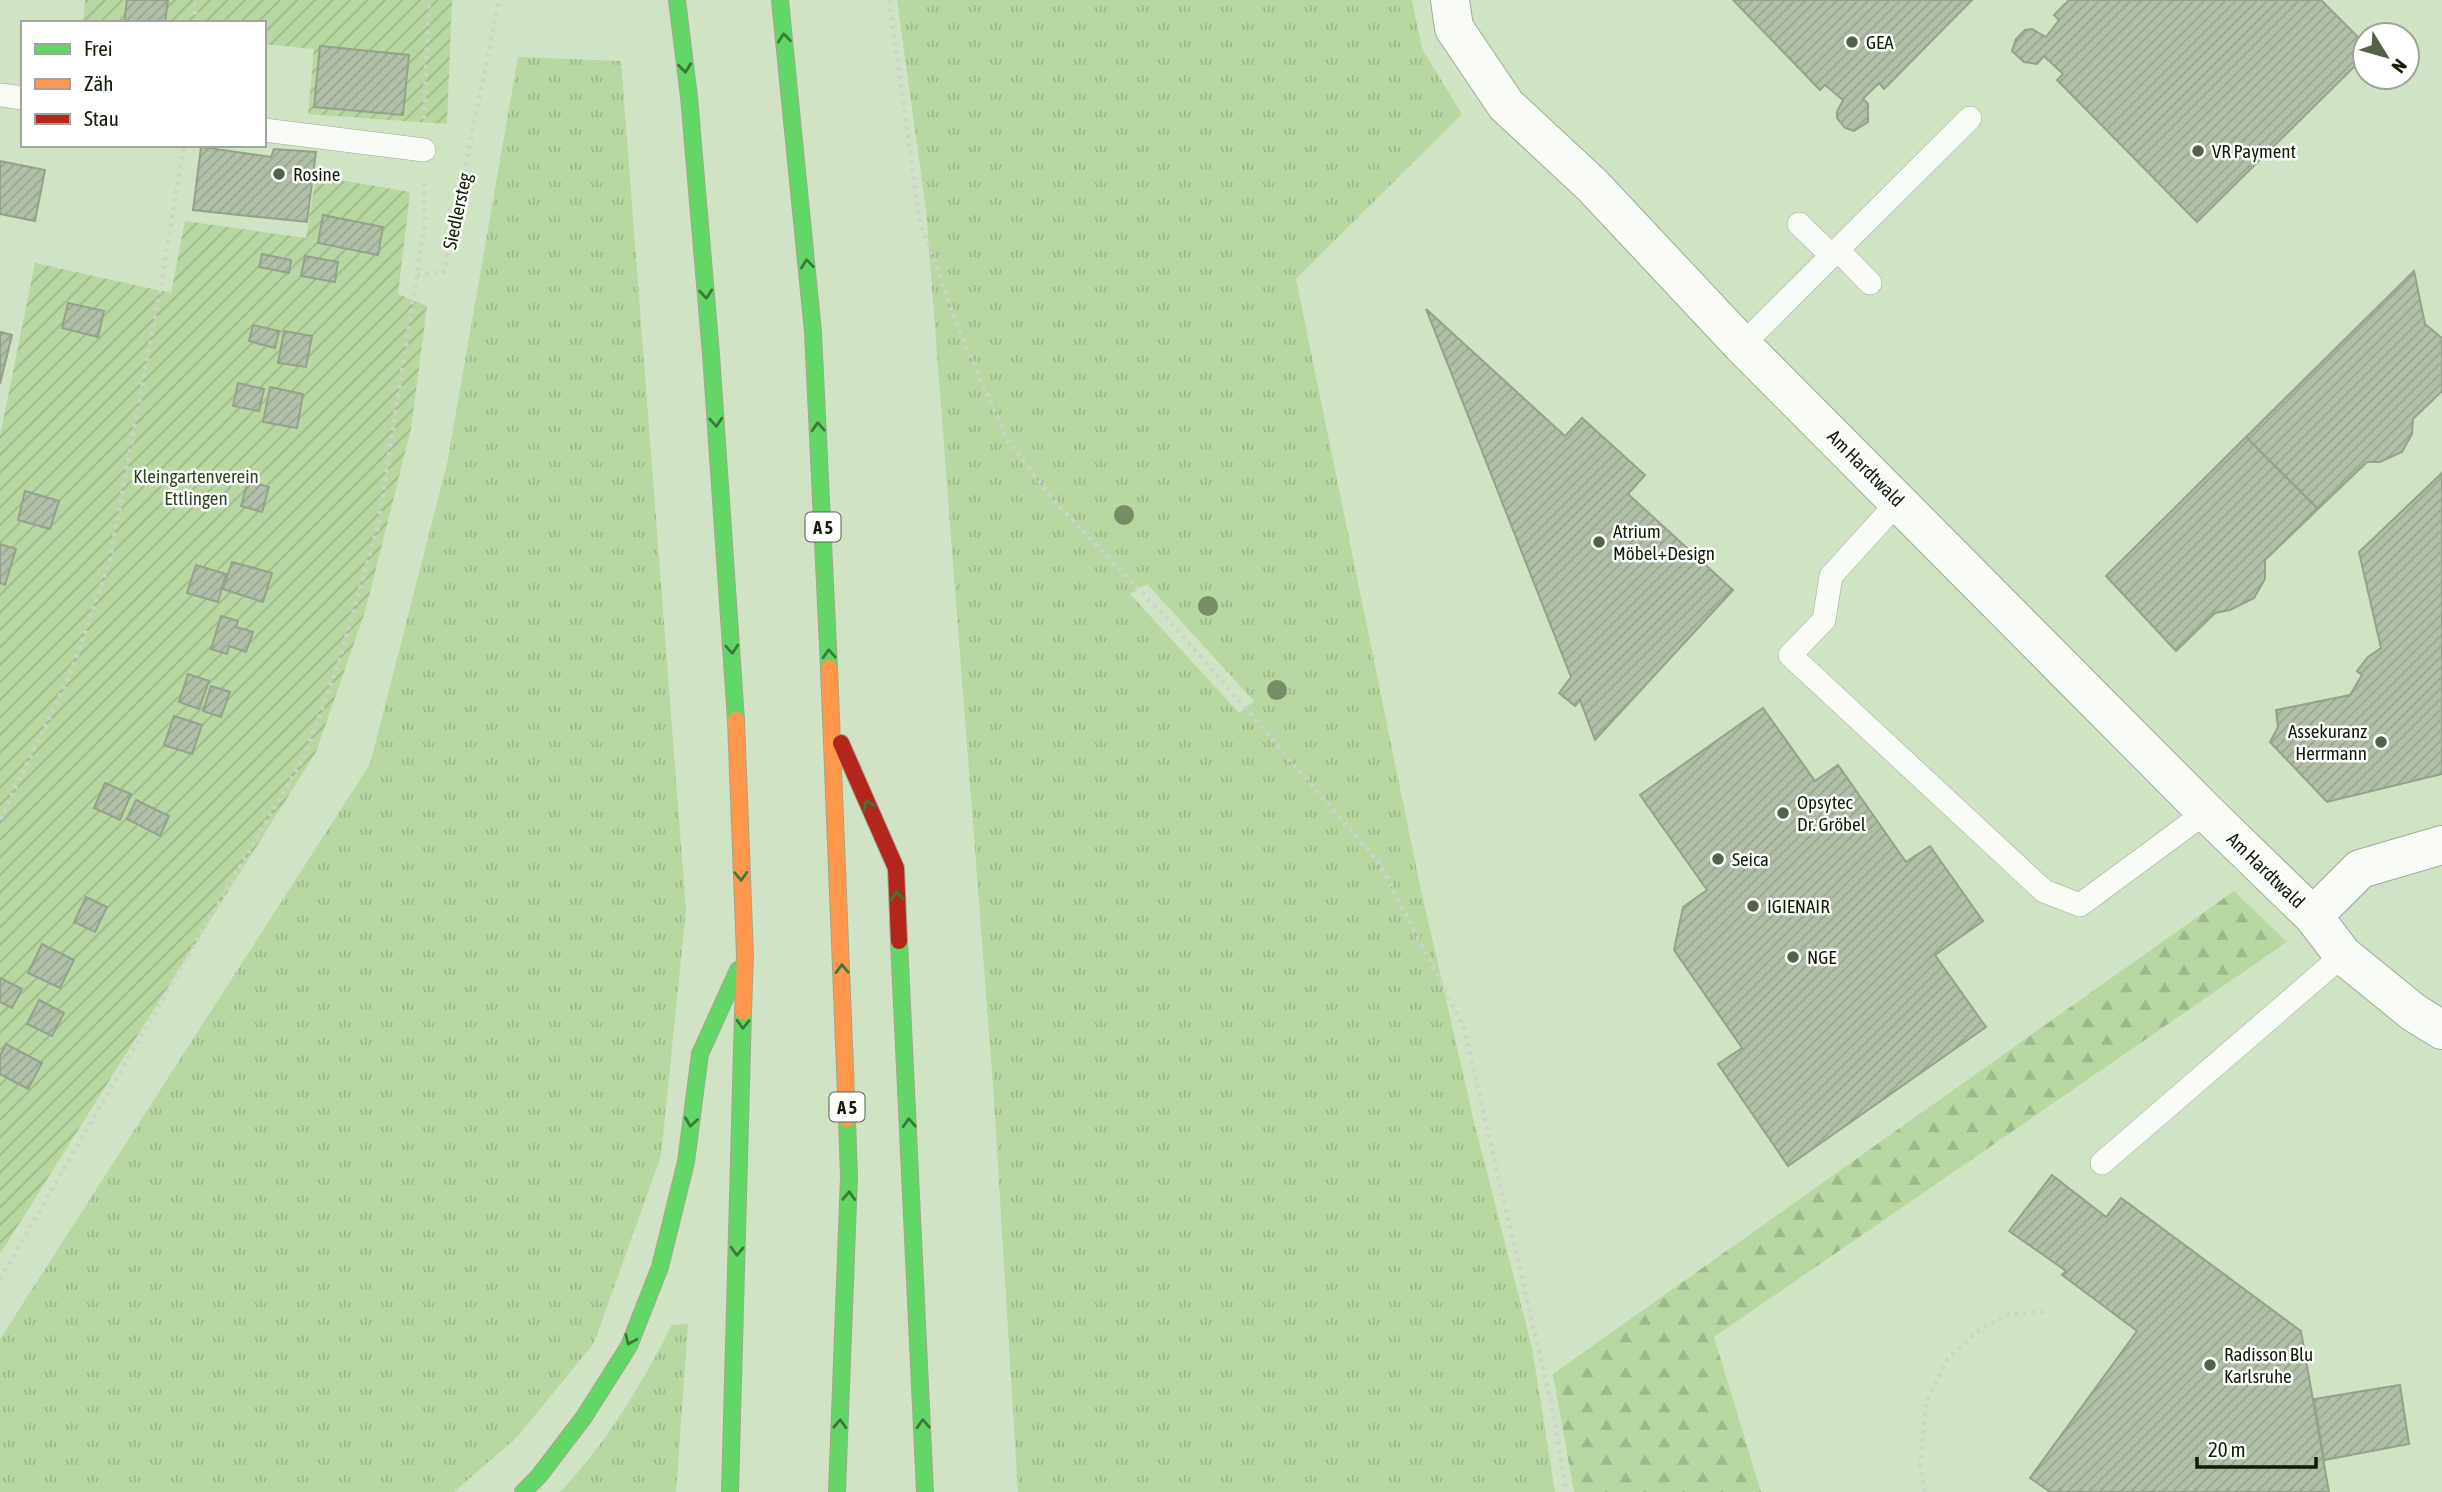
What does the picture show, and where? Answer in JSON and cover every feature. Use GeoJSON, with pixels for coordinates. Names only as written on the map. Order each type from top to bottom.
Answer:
{"type":"FeatureCollection","features":[{"type":"Feature","properties":{"kind":"highway"},"geometry":{"type":"LineString","coordinates":[[677,0],[689,97],[733,657],[745,955],[730,1492]]}},
{"type":"Feature","properties":{"kind":"highway","name":"A 5"},"geometry":{"type":"LineString","coordinates":[[780,0],[813,332],[832,722],[849,1177],[837,1492]]}},
{"type":"Feature","properties":{"kind":"highway","name":"A 5"},"geometry":{"type":"LineString","coordinates":[[832,722],[896,867],[925,1492]]}},
{"type":"Feature","properties":{"kind":"highway"},"geometry":{"type":"LineString","coordinates":[[523,1492],[539,1476],[584,1417],[629,1346],[660,1267],[682,1175],[700,1054],[745,955]]}},
{"type":"Feature","properties":{"kind":"street","name":"Am Hardtwald"},"geometry":{"type":"LineString","coordinates":[[1450,0],[1454,28],[1506,105],[1592,186],[1742,345],[2206,812],[2313,916],[2343,956],[2413,1012],[2442,1030]]}},
{"type":"Feature","properties":{"kind":"street","name":"Am Hardtwald"},"geometry":{"type":"LineString","coordinates":[[2313,916],[2360,869],[2442,845]]}},
{"type":"Feature","properties":{"kind":"lane"},"geometry":{"type":"LineString","coordinates":[[0,95],[21,97]]}},
{"type":"Feature","properties":{"kind":"lane"},"geometry":{"type":"LineString","coordinates":[[1742,345],[1970,118]]}},
{"type":"Feature","properties":{"kind":"lane"},"geometry":{"type":"LineString","coordinates":[[266,130],[424,150]]}},
{"type":"Feature","properties":{"kind":"lane"},"geometry":{"type":"LineString","coordinates":[[1799,225],[1870,283]]}},
{"type":"Feature","properties":{"kind":"lane"},"geometry":{"type":"LineString","coordinates":[[1899,501],[1831,576],[1824,620],[1790,655],[2044,891],[2080,905],[2206,812]]}},
{"type":"Feature","properties":{"kind":"lane"},"geometry":{"type":"LineString","coordinates":[[2102,1163],[2343,956]]}},
{"type":"Feature","properties":{"kind":"path"},"geometry":{"type":"LineString","coordinates":[[195,0],[195,21]]}},
{"type":"Feature","properties":{"kind":"path","name":"Siedlersteg"},"geometry":{"type":"LineString","coordinates":[[429,0],[424,150],[425,221],[417,275],[444,272],[499,0]]}},
{"type":"Feature","properties":{"kind":"path"},"geometry":{"type":"LineString","coordinates":[[889,0],[920,222],[960,333],[1008,441],[1056,503],[1175,627],[1381,864],[1463,1025],[1554,1416],[1566,1492]]}},
{"type":"Feature","properties":{"kind":"path"},"geometry":{"type":"LineString","coordinates":[[0,819],[70,675],[109,563],[184,147]]}},
{"type":"Feature","properties":{"kind":"path"},"geometry":{"type":"LineString","coordinates":[[0,1279],[304,755],[339,662],[377,526],[417,275]]}},
{"type":"Feature","properties":{"kind":"path"},"geometry":{"type":"LineString","coordinates":[[1925,1492],[1920,1467],[1926,1403],[1947,1360],[1979,1330],[2008,1315],[2047,1311]]}},
{"type":"Feature","properties":{"kind":"green space"},"geometry":{"type":"Polygon","coordinates":[[[85,0],[452,0],[447,124],[308,114],[314,49],[266,44],[266,21],[83,21],[85,0]]]}},
{"type":"Feature","properties":{"kind":"green space"},"geometry":{"type":"Polygon","coordinates":[[[897,0],[1412,0],[1422,49],[1462,114],[1296,279],[1419,881],[1474,1122],[1532,1348],[1555,1492],[1018,1492],[993,1085],[926,210],[897,0]],[[1147,584],[1130,594],[1239,713],[1254,701],[1147,584]]]}},
{"type":"Feature","properties":{"kind":"green space"},"geometry":{"type":"Polygon","coordinates":[[[518,57],[621,61],[686,910],[661,1156],[594,1343],[518,1436],[454,1492],[0,1492],[0,1339],[370,764],[447,464],[518,57]]]}},
{"type":"Feature","properties":{"kind":"green space","name":"Kleingartenverein Ettlingen"},"geometry":{"type":"Polygon","coordinates":[[[316,176],[410,192],[398,294],[427,306],[411,429],[365,612],[316,752],[0,1254],[0,436],[35,263],[171,293],[185,221],[306,238],[316,176]]]}},
{"type":"Feature","properties":{"kind":"green space"},"geometry":{"type":"Polygon","coordinates":[[[2234,891],[2287,942],[1714,1337],[1761,1492],[1574,1492],[1553,1374],[2234,891]]]}},
{"type":"Feature","properties":{"kind":"green space"},"geometry":{"type":"Polygon","coordinates":[[[688,1324],[676,1492],[560,1492],[593,1454],[622,1413],[672,1325],[688,1324]]]}},
{"type":"Feature","properties":{"kind":"building"},"geometry":{"type":"Polygon","coordinates":[[[127,0],[168,0],[165,21],[124,21],[127,0]]]}},
{"type":"Feature","properties":{"kind":"building","name":"GEA"},"geometry":{"type":"Polygon","coordinates":[[[1733,0],[1972,0],[1884,89],[1879,83],[1863,99],[1868,104],[1868,122],[1854,131],[1845,128],[1837,118],[1843,100],[1825,85],[1820,90],[1733,0]]]}},
{"type":"Feature","properties":{"kind":"building","name":"VR Payment"},"geometry":{"type":"Polygon","coordinates":[[[2069,0],[2321,0],[2351,30],[2351,70],[2197,222],[2057,80],[2063,74],[2044,56],[2037,64],[2024,62],[2012,51],[2016,39],[2025,30],[2032,29],[2046,37],[2059,20],[2054,15],[2069,0]]]}},
{"type":"Feature","properties":{"kind":"building"},"geometry":{"type":"Polygon","coordinates":[[[320,46],[409,55],[403,115],[314,107],[320,46]]]}},
{"type":"Feature","properties":{"kind":"building"},"geometry":{"type":"Polygon","coordinates":[[[201,147],[271,157],[274,149],[316,152],[307,222],[193,210],[201,147]]]}},
{"type":"Feature","properties":{"kind":"building"},"geometry":{"type":"Polygon","coordinates":[[[0,161],[45,170],[35,221],[0,214],[0,161]]]}},
{"type":"Feature","properties":{"kind":"building"},"geometry":{"type":"Polygon","coordinates":[[[323,215],[383,227],[378,255],[318,243],[323,215]]]}},
{"type":"Feature","properties":{"kind":"building"},"geometry":{"type":"Polygon","coordinates":[[[262,254],[291,260],[289,273],[259,267],[262,254]]]}},
{"type":"Feature","properties":{"kind":"building"},"geometry":{"type":"Polygon","coordinates":[[[305,256],[338,262],[335,282],[301,276],[305,256]]]}},
{"type":"Feature","properties":{"kind":"building"},"geometry":{"type":"Polygon","coordinates":[[[2414,271],[2425,324],[2442,338],[2442,391],[2413,419],[2412,434],[2402,452],[2380,462],[2367,462],[2318,509],[2246,437],[2414,271]]]}},
{"type":"Feature","properties":{"kind":"building"},"geometry":{"type":"Polygon","coordinates":[[[68,303],[104,311],[98,337],[62,328],[68,303]]]}},
{"type":"Feature","properties":{"kind":"building","name":"Atrium Möbel+Design"},"geometry":{"type":"Polygon","coordinates":[[[1426,309],[1565,436],[1582,418],[1645,475],[1628,494],[1733,590],[1595,740],[1580,700],[1575,706],[1559,693],[1571,677],[1426,309]]]}},
{"type":"Feature","properties":{"kind":"building"},"geometry":{"type":"Polygon","coordinates":[[[253,325],[279,331],[275,348],[249,341],[253,325]]]}},
{"type":"Feature","properties":{"kind":"building"},"geometry":{"type":"Polygon","coordinates":[[[284,331],[312,336],[306,367],[278,363],[284,331]]]}},
{"type":"Feature","properties":{"kind":"building"},"geometry":{"type":"Polygon","coordinates":[[[0,332],[12,335],[0,384],[0,332]]]}},
{"type":"Feature","properties":{"kind":"building"},"geometry":{"type":"Polygon","coordinates":[[[238,383],[264,389],[259,411],[233,406],[238,383]]]}},
{"type":"Feature","properties":{"kind":"building"},"geometry":{"type":"Polygon","coordinates":[[[270,387],[303,394],[297,428],[263,422],[270,387]]]}},
{"type":"Feature","properties":{"kind":"building"},"geometry":{"type":"Polygon","coordinates":[[[2246,437],[2318,509],[2265,560],[2265,579],[2254,598],[2230,610],[2215,613],[2176,651],[2106,576],[2246,437]]]}},
{"type":"Feature","properties":{"kind":"building"},"geometry":{"type":"Polygon","coordinates":[[[2442,473],[2442,774],[2327,802],[2270,742],[2278,727],[2276,710],[2350,695],[2362,675],[2357,671],[2368,657],[2381,648],[2359,552],[2442,473]]]}},
{"type":"Feature","properties":{"kind":"building"},"geometry":{"type":"Polygon","coordinates":[[[248,481],[269,487],[262,512],[241,506],[248,481]]]}},
{"type":"Feature","properties":{"kind":"building"},"geometry":{"type":"Polygon","coordinates":[[[25,491],[59,501],[50,529],[18,520],[25,491]]]}},
{"type":"Feature","properties":{"kind":"building"},"geometry":{"type":"Polygon","coordinates":[[[0,544],[16,549],[5,585],[0,583],[0,544]]]}},
{"type":"Feature","properties":{"kind":"building"},"geometry":{"type":"Polygon","coordinates":[[[232,562],[272,573],[263,602],[223,589],[232,562]]]}},
{"type":"Feature","properties":{"kind":"building"},"geometry":{"type":"Polygon","coordinates":[[[196,565],[226,574],[218,602],[187,593],[196,565]]]}},
{"type":"Feature","properties":{"kind":"building"},"geometry":{"type":"Polygon","coordinates":[[[221,616],[238,621],[236,627],[253,632],[246,652],[229,646],[227,654],[211,649],[221,616]]]}},
{"type":"Feature","properties":{"kind":"building"},"geometry":{"type":"Polygon","coordinates":[[[188,674],[209,681],[199,709],[179,702],[188,674]]]}},
{"type":"Feature","properties":{"kind":"building"},"geometry":{"type":"Polygon","coordinates":[[[211,686],[230,692],[221,717],[203,711],[211,686]]]}},
{"type":"Feature","properties":{"kind":"building"},"geometry":{"type":"Polygon","coordinates":[[[1763,708],[1815,781],[1838,765],[1906,862],[1930,846],[1983,921],[1935,955],[1986,1027],[1788,1166],[1718,1064],[1742,1048],[1674,950],[1683,907],[1707,890],[1640,795],[1763,708]]]}},
{"type":"Feature","properties":{"kind":"building"},"geometry":{"type":"Polygon","coordinates":[[[174,716],[202,725],[192,754],[164,745],[174,716]]]}},
{"type":"Feature","properties":{"kind":"building"},"geometry":{"type":"Polygon","coordinates":[[[105,783],[131,794],[120,820],[94,808],[105,783]]]}},
{"type":"Feature","properties":{"kind":"building"},"geometry":{"type":"Polygon","coordinates":[[[136,800],[169,816],[160,836],[127,819],[136,800]]]}},
{"type":"Feature","properties":{"kind":"building"},"geometry":{"type":"Polygon","coordinates":[[[86,897],[107,907],[95,932],[74,922],[86,897]]]}},
{"type":"Feature","properties":{"kind":"building"},"geometry":{"type":"Polygon","coordinates":[[[42,944],[74,960],[60,988],[28,973],[42,944]]]}},
{"type":"Feature","properties":{"kind":"building"},"geometry":{"type":"Polygon","coordinates":[[[0,978],[22,989],[12,1008],[0,1002],[0,978]]]}},
{"type":"Feature","properties":{"kind":"building"},"geometry":{"type":"Polygon","coordinates":[[[39,1000],[64,1013],[52,1036],[27,1024],[39,1000]]]}},
{"type":"Feature","properties":{"kind":"building"},"geometry":{"type":"Polygon","coordinates":[[[6,1044],[42,1063],[28,1089],[0,1074],[0,1056],[6,1044]]]}},
{"type":"Feature","properties":{"kind":"building","name":"Radisson Blu Karlsruhe"},"geometry":{"type":"Polygon","coordinates":[[[2052,1175],[2106,1217],[2121,1198],[2301,1331],[2329,1492],[2050,1492],[2030,1478],[2137,1331],[2062,1275],[2066,1271],[2009,1231],[2052,1175]]]}},
{"type":"Feature","properties":{"kind":"building"},"geometry":{"type":"Polygon","coordinates":[[[2400,1385],[2409,1444],[2324,1460],[2314,1399],[2400,1385]]]}},
{"type":"Feature","properties":{"kind":"traffic: fast"},"geometry":{"type":"LineString","coordinates":[[677,0],[689,97],[711,354],[736,720]]}},
{"type":"Feature","properties":{"kind":"traffic: fast"},"geometry":{"type":"LineString","coordinates":[[780,0],[813,332],[829,668]]}},
{"type":"Feature","properties":{"kind":"traffic: fast"},"geometry":{"type":"LineString","coordinates":[[899,941],[925,1492]]}},
{"type":"Feature","properties":{"kind":"traffic: fast"},"geometry":{"type":"LineString","coordinates":[[523,1492],[539,1476],[584,1417],[629,1346],[660,1267],[686,1162],[700,1054],[738,970]]}},
{"type":"Feature","properties":{"kind":"traffic: fast"},"geometry":{"type":"LineString","coordinates":[[730,1492],[743,1012]]}},
{"type":"Feature","properties":{"kind":"traffic: fast"},"geometry":{"type":"LineString","coordinates":[[837,1492],[849,1177],[847,1119]]}},
{"type":"Feature","properties":{"kind":"traffic: slow"},"geometry":{"type":"LineString","coordinates":[[829,668],[847,1119]]}},
{"type":"Feature","properties":{"kind":"traffic: slow"},"geometry":{"type":"LineString","coordinates":[[736,720],[745,955],[743,1012]]}},
{"type":"Feature","properties":{"kind":"traffic: jam"},"geometry":{"type":"LineString","coordinates":[[841,743],[896,868],[899,941]]}},
{"type":"Feature","properties":{"kind":"place","name":"GEA"},"geometry":{"type":"Point","coordinates":[1852,42]}},
{"type":"Feature","properties":{"kind":"place","name":"VR Payment"},"geometry":{"type":"Point","coordinates":[2198,151]}},
{"type":"Feature","properties":{"kind":"place","name":"Rosine"},"geometry":{"type":"Point","coordinates":[279,174]}},
{"type":"Feature","properties":{"kind":"place","name":"Atrium Möbel+Design"},"geometry":{"type":"Point","coordinates":[1599,542]}},
{"type":"Feature","properties":{"kind":"place","name":"Assekuranz Herrmann"},"geometry":{"type":"Point","coordinates":[2381,742]}},
{"type":"Feature","properties":{"kind":"place","name":"Opsytec Dr. Gröbel"},"geometry":{"type":"Point","coordinates":[1783,813]}},
{"type":"Feature","properties":{"kind":"place","name":"Seica"},"geometry":{"type":"Point","coordinates":[1718,859]}},
{"type":"Feature","properties":{"kind":"place","name":"IGIENAIR"},"geometry":{"type":"Point","coordinates":[1753,906]}},
{"type":"Feature","properties":{"kind":"place","name":"NGE"},"geometry":{"type":"Point","coordinates":[1793,957]}},
{"type":"Feature","properties":{"kind":"place","name":"Radisson Blu Karlsruhe"},"geometry":{"type":"Point","coordinates":[2210,1365]}}]}
